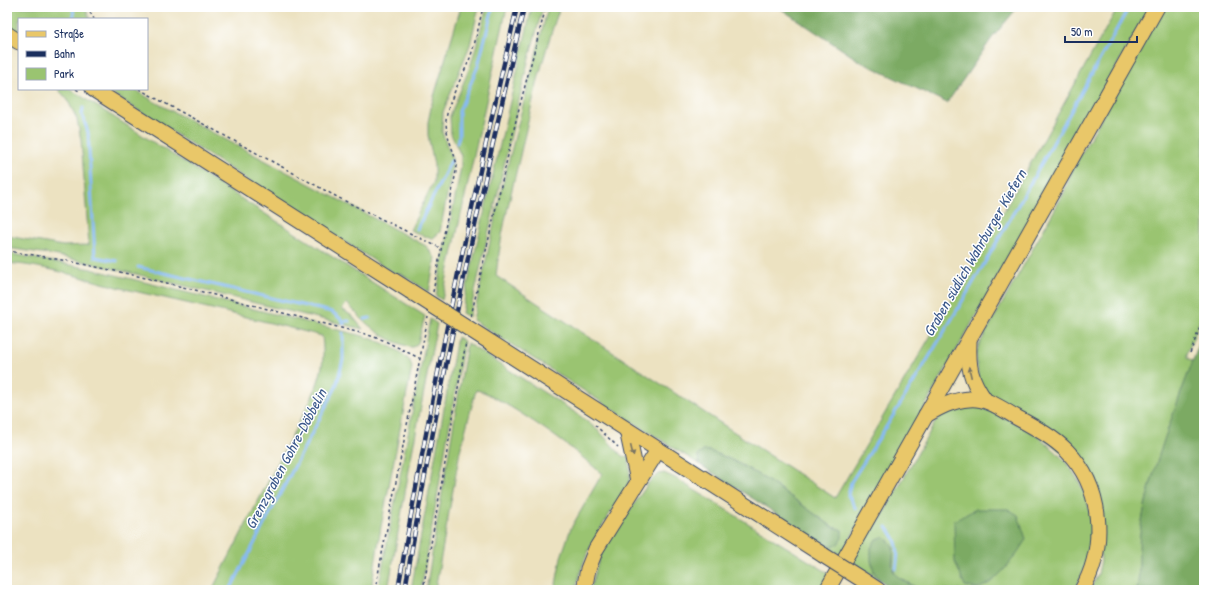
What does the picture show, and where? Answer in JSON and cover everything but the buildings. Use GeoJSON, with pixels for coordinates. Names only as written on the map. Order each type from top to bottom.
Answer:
{"type":"FeatureCollection","features":[{"type":"Feature","properties":{"kind":"main road"},"geometry":{"type":"LineString","coordinates":[[827,590],[1156,7]]}},
{"type":"Feature","properties":{"kind":"main road"},"geometry":{"type":"LineString","coordinates":[[7,34],[18,41]]}},
{"type":"Feature","properties":{"kind":"main road"},"geometry":{"type":"LineString","coordinates":[[95,90],[878,590]]}},
{"type":"Feature","properties":{"kind":"main road"},"geometry":{"type":"LineString","coordinates":[[969,340],[968,362],[971,375],[975,386],[985,400]]}},
{"type":"Feature","properties":{"kind":"main road"},"geometry":{"type":"LineString","coordinates":[[926,414],[957,400],[970,398],[985,400],[1038,430],[1057,443],[1072,457],[1086,480],[1095,503],[1098,538],[1094,563],[1082,590]]}},
{"type":"Feature","properties":{"kind":"main road"},"geometry":{"type":"LineString","coordinates":[[627,430],[638,481]]}},
{"type":"Feature","properties":{"kind":"main road"},"geometry":{"type":"LineString","coordinates":[[584,590],[588,569],[596,549],[658,450]]}},
{"type":"Feature","properties":{"kind":"path"},"geometry":{"type":"LineString","coordinates":[[87,7],[93,18]]}},
{"type":"Feature","properties":{"kind":"path"},"geometry":{"type":"LineString","coordinates":[[470,320],[517,116],[546,7]]}},
{"type":"Feature","properties":{"kind":"path"},"geometry":{"type":"LineString","coordinates":[[141,90],[339,198],[440,248]]}},
{"type":"Feature","properties":{"kind":"path"},"geometry":{"type":"LineString","coordinates":[[7,251],[52,258],[108,270],[365,334],[383,340],[419,358]]}},
{"type":"Feature","properties":{"kind":"path"},"geometry":{"type":"LineString","coordinates":[[1190,353],[1204,317]]}},
{"type":"Feature","properties":{"kind":"path"},"geometry":{"type":"LineString","coordinates":[[423,590],[467,336]]}},
{"type":"Feature","properties":{"kind":"green space"},"geometry":{"type":"Polygon","coordinates":[[[7,7],[85,7],[90,18],[18,18],[18,33],[7,26],[7,7]]]}},
{"type":"Feature","properties":{"kind":"green space"},"geometry":{"type":"Polygon","coordinates":[[[461,7],[479,7],[470,45],[443,112],[442,132],[452,159],[452,169],[440,232],[432,239],[410,230],[434,181],[434,165],[428,135],[428,122],[432,103],[461,7]]]}},
{"type":"Feature","properties":{"kind":"green space"},"geometry":{"type":"Polygon","coordinates":[[[487,7],[507,7],[442,300],[436,296],[461,167],[461,156],[451,134],[450,116],[471,64],[487,7]]]}},
{"type":"Feature","properties":{"kind":"green space"},"geometry":{"type":"Polygon","coordinates":[[[532,7],[543,7],[527,66],[469,317],[462,313],[466,291],[532,7]]]}},
{"type":"Feature","properties":{"kind":"green space"},"geometry":{"type":"Polygon","coordinates":[[[548,7],[560,7],[532,102],[500,247],[496,276],[835,498],[996,225],[1118,7],[1150,7],[841,555],[828,547],[838,544],[842,530],[833,527],[754,472],[721,455],[705,450],[698,455],[699,464],[473,320],[501,191],[548,7]]]}},
{"type":"Feature","properties":{"kind":"green space"},"geometry":{"type":"Polygon","coordinates":[[[778,7],[1018,7],[992,38],[947,103],[861,62],[778,7]]]}},
{"type":"Feature","properties":{"kind":"green space"},"geometry":{"type":"Polygon","coordinates":[[[1163,7],[1204,7],[1204,310],[1187,354],[1187,358],[1193,361],[1157,463],[1145,505],[1140,534],[1137,590],[1090,590],[1098,574],[1101,560],[1092,476],[991,397],[979,384],[976,354],[979,345],[1064,193],[1072,171],[1163,7]]]}},
{"type":"Feature","properties":{"kind":"green space"},"geometry":{"type":"Polygon","coordinates":[[[59,90],[72,90],[425,316],[418,343],[413,347],[409,347],[382,335],[361,318],[347,303],[342,309],[352,316],[363,329],[90,263],[49,254],[7,248],[7,236],[63,246],[89,245],[81,140],[77,119],[67,99],[59,90]]]}},
{"type":"Feature","properties":{"kind":"green space"},"geometry":{"type":"Polygon","coordinates":[[[107,90],[136,90],[155,102],[426,246],[435,258],[429,292],[400,273],[397,275],[107,90]]]}},
{"type":"Feature","properties":{"kind":"green space"},"geometry":{"type":"Polygon","coordinates":[[[7,253],[91,269],[363,336],[392,347],[405,356],[412,367],[381,527],[371,590],[212,590],[312,397],[322,367],[322,336],[125,289],[67,273],[7,263],[7,253]]]}},
{"type":"Feature","properties":{"kind":"green space"},"geometry":{"type":"Polygon","coordinates":[[[430,319],[437,324],[412,453],[388,590],[378,590],[430,319]]]}},
{"type":"Feature","properties":{"kind":"green space"},"geometry":{"type":"Polygon","coordinates":[[[1204,330],[1204,590],[1137,590],[1139,574],[1139,542],[1146,501],[1168,427],[1204,330]]]}},
{"type":"Feature","properties":{"kind":"green space"},"geometry":{"type":"Polygon","coordinates":[[[457,337],[464,341],[421,590],[411,590],[457,337]]]}},
{"type":"Feature","properties":{"kind":"green space"},"geometry":{"type":"Polygon","coordinates":[[[467,343],[579,415],[600,432],[622,456],[629,458],[630,477],[628,484],[590,547],[576,590],[555,590],[561,557],[571,528],[602,474],[569,446],[533,421],[493,396],[476,390],[460,451],[435,590],[426,590],[467,343]]]}},
{"type":"Feature","properties":{"kind":"green space"},"geometry":{"type":"Polygon","coordinates":[[[976,406],[1016,423],[1034,434],[1051,447],[1066,462],[1078,479],[1086,499],[1091,520],[1091,538],[1086,565],[1074,590],[921,590],[896,576],[893,568],[894,547],[871,560],[874,572],[880,580],[851,561],[859,546],[881,518],[936,421],[945,412],[954,408],[976,406]]]}},
{"type":"Feature","properties":{"kind":"green space"},"geometry":{"type":"Polygon","coordinates":[[[705,450],[721,455],[754,472],[833,527],[842,530],[842,538],[838,544],[828,547],[699,464],[698,455],[705,450]]]}},
{"type":"Feature","properties":{"kind":"green space"},"geometry":{"type":"Polygon","coordinates":[[[664,473],[675,478],[830,574],[820,590],[590,590],[600,556],[608,542],[650,481],[659,474],[664,473]]]}},
{"type":"Feature","properties":{"kind":"green space"},"geometry":{"type":"Polygon","coordinates":[[[976,509],[1008,509],[1018,515],[1026,539],[1012,560],[999,575],[985,586],[978,588],[965,586],[955,562],[954,521],[976,509]]]}},
{"type":"Feature","properties":{"kind":"green space"},"geometry":{"type":"Polygon","coordinates":[[[883,537],[889,541],[892,546],[892,565],[896,575],[921,590],[894,590],[880,580],[874,572],[871,560],[871,548],[876,539],[883,537]]]}},
{"type":"Feature","properties":{"kind":"waterway","name":"Grenzgraben Gohre-Döbbelin"},"geometry":{"type":"LineString","coordinates":[[73,7],[74,18]]}},
{"type":"Feature","properties":{"kind":"waterway"},"geometry":{"type":"LineString","coordinates":[[457,143],[459,136],[459,111],[478,66],[493,7]]}},
{"type":"Feature","properties":{"kind":"waterway","name":"Graben südlich Wahrburger Kiefern"},"geometry":{"type":"LineString","coordinates":[[856,509],[848,495],[851,482],[888,424],[959,306],[1129,7]]}},
{"type":"Feature","properties":{"kind":"waterway","name":"Grenzgraben Gohre-Döbbelin"},"geometry":{"type":"LineString","coordinates":[[83,108],[82,115],[88,132],[95,257],[117,261]]}},
{"type":"Feature","properties":{"kind":"waterway"},"geometry":{"type":"LineString","coordinates":[[417,229],[451,161]]}},
{"type":"Feature","properties":{"kind":"waterway","name":"Grenzgraben Gohre-Döbbelin"},"geometry":{"type":"LineString","coordinates":[[138,267],[332,312],[341,319],[344,324]]}},
{"type":"Feature","properties":{"kind":"waterway"},"geometry":{"type":"LineString","coordinates":[[365,319],[370,318]]}},
{"type":"Feature","properties":{"kind":"waterway","name":"Grenzgraben Gohre-Döbbelin"},"geometry":{"type":"LineString","coordinates":[[343,321],[349,321]]}},
{"type":"Feature","properties":{"kind":"waterway","name":"Grenzgraben Gohre-Döbbelin"},"geometry":{"type":"LineString","coordinates":[[230,590],[336,387],[343,360],[343,333]]}},
{"type":"Feature","properties":{"kind":"waterway","name":"Graben südlich Wahrburger Kiefern"},"geometry":{"type":"LineString","coordinates":[[887,527],[896,542],[898,552],[896,569]]}},
{"type":"Feature","properties":{"kind":"railway"},"geometry":{"type":"LineString","coordinates":[[398,590],[438,370],[484,152],[517,7]]}},
{"type":"Feature","properties":{"kind":"railway"},"geometry":{"type":"LineString","coordinates":[[405,590],[417,517],[445,370],[491,152],[524,7]]}}]}
